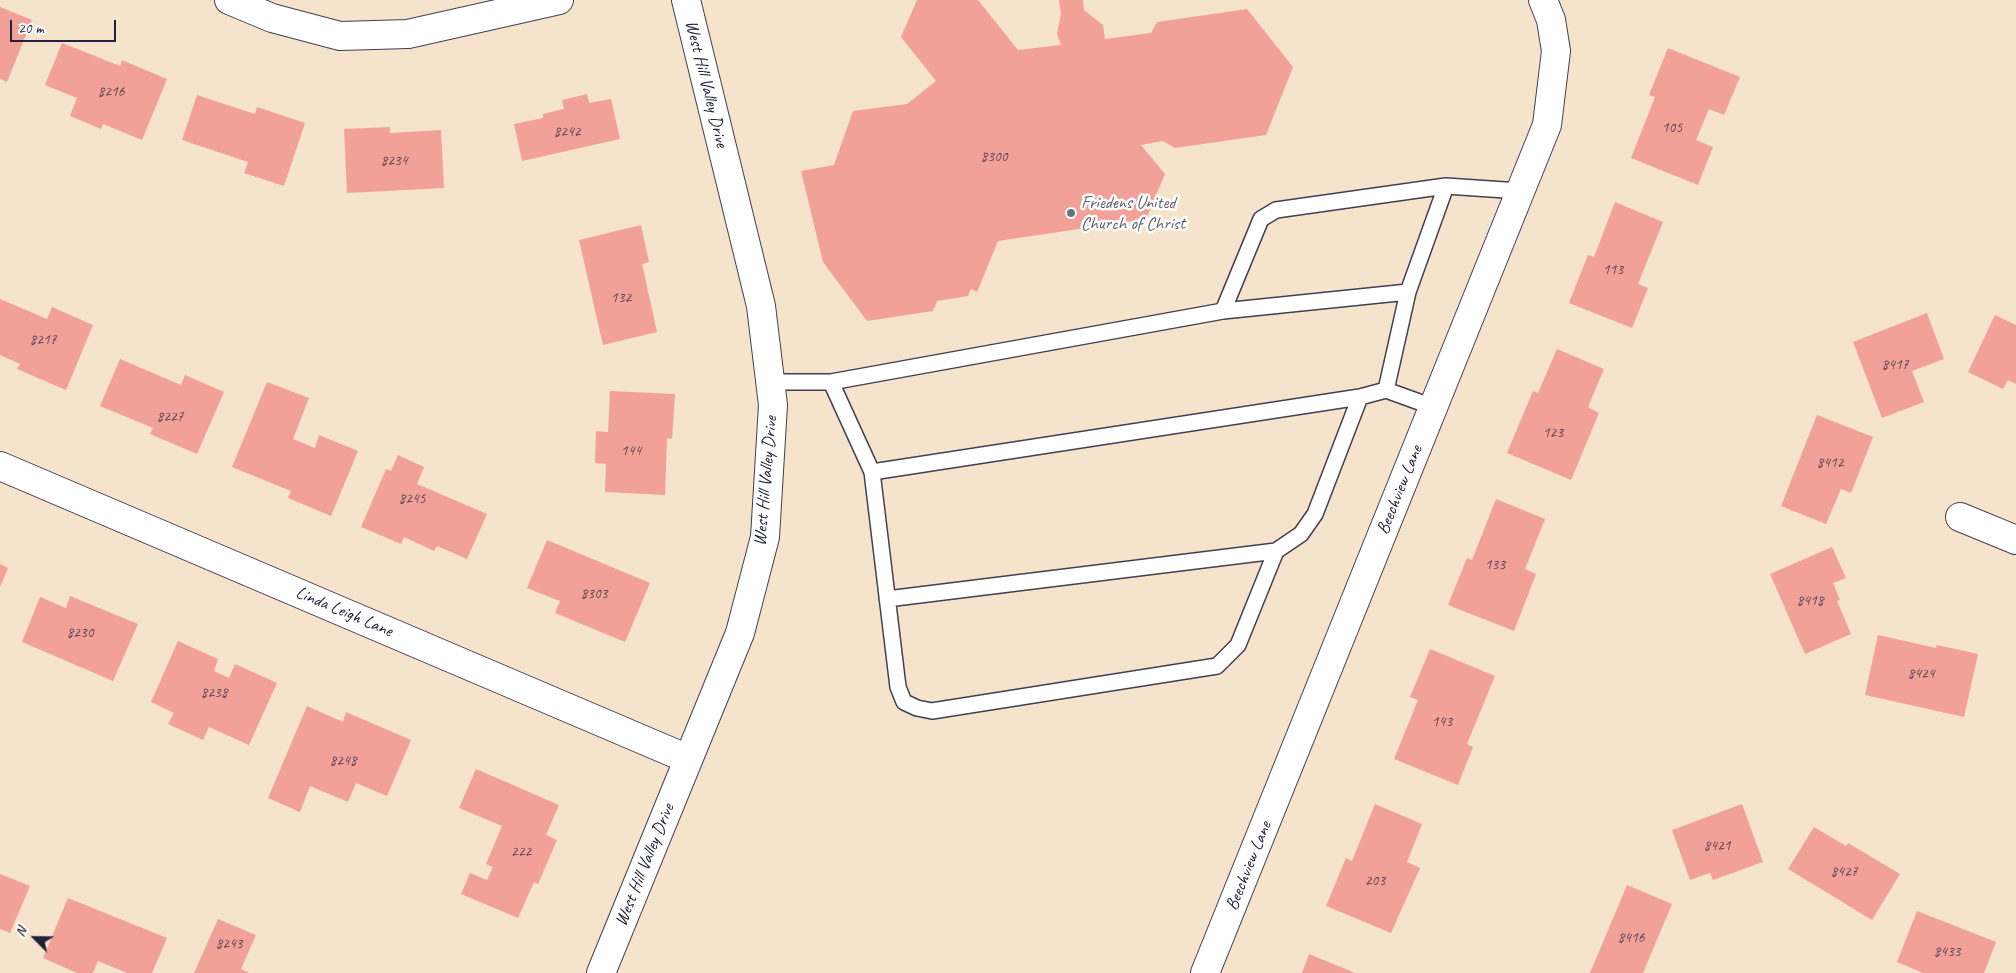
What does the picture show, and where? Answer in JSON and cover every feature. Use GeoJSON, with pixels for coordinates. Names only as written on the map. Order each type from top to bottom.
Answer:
{"type":"FeatureCollection","features":[{"type":"Feature","properties":{"kind":"street"},"geometry":{"type":"LineString","coordinates":[[229,0],[272,18],[340,36],[408,34],[559,0]]}},
{"type":"Feature","properties":{"kind":"street","name":"West Hill Valley Drive"},"geometry":{"type":"LineString","coordinates":[[601,973],[740,633],[765,537],[773,405],[761,306],[686,0]]}},
{"type":"Feature","properties":{"kind":"street","name":"Beechview Lane"},"geometry":{"type":"LineString","coordinates":[[1205,973],[1547,125],[1556,51],[1551,20],[1543,0]]}},
{"type":"Feature","properties":{"kind":"street","name":"Linda Leigh Lane"},"geometry":{"type":"LineString","coordinates":[[0,466],[688,759]]}},
{"type":"Feature","properties":{"kind":"street"},"geometry":{"type":"LineString","coordinates":[[1960,518],[2016,540]]}},
{"type":"Feature","properties":{"kind":"lane"},"geometry":{"type":"LineString","coordinates":[[1386,390],[1408,292],[1446,186]]}},
{"type":"Feature","properties":{"kind":"lane"},"geometry":{"type":"LineString","coordinates":[[1223,311],[1261,219],[1276,210],[1446,186],[1520,191]]}},
{"type":"Feature","properties":{"kind":"lane"},"geometry":{"type":"LineString","coordinates":[[770,382],[831,382],[1223,311],[1408,292]]}},
{"type":"Feature","properties":{"kind":"lane"},"geometry":{"type":"LineString","coordinates":[[831,382],[872,472],[898,687],[904,702],[917,708],[932,711],[1217,666],[1238,645],[1276,551]]}},
{"type":"Feature","properties":{"kind":"lane"},"geometry":{"type":"LineString","coordinates":[[872,472],[1360,397],[1386,390],[1433,407]]}},
{"type":"Feature","properties":{"kind":"lane"},"geometry":{"type":"LineString","coordinates":[[888,599],[1276,551],[1301,534],[1315,514],[1360,397]]}},
{"type":"Feature","properties":{"kind":"building"},"geometry":{"type":"Polygon","coordinates":[[[917,0],[978,0],[1018,50],[1061,45],[1057,34],[1061,14],[1059,0],[1083,0],[1084,10],[1103,25],[1105,39],[1151,33],[1157,22],[1247,9],[1293,67],[1266,135],[1175,148],[1163,141],[1141,145],[1165,174],[1146,219],[998,241],[977,292],[971,289],[968,296],[937,301],[933,311],[867,321],[823,262],[801,171],[834,165],[853,111],[907,104],[936,81],[901,37],[917,0]]]}},
{"type":"Feature","properties":{"kind":"building"},"geometry":{"type":"Polygon","coordinates":[[[0,7],[32,20],[7,82],[0,79],[0,7]]]}},
{"type":"Feature","properties":{"kind":"building"},"geometry":{"type":"Polygon","coordinates":[[[62,43],[120,66],[122,60],[167,79],[142,140],[103,124],[101,129],[70,116],[77,98],[45,85],[62,43]]]}},
{"type":"Feature","properties":{"kind":"building"},"geometry":{"type":"Polygon","coordinates":[[[1668,48],[1740,77],[1724,115],[1709,109],[1696,140],[1713,147],[1698,185],[1631,158],[1655,97],[1649,95],[1668,48]]]}},
{"type":"Feature","properties":{"kind":"building"},"geometry":{"type":"Polygon","coordinates":[[[587,94],[589,103],[611,99],[620,139],[522,161],[514,124],[543,118],[543,114],[564,109],[562,100],[587,94]]]}},
{"type":"Feature","properties":{"kind":"building"},"geometry":{"type":"Polygon","coordinates":[[[197,95],[255,114],[257,107],[305,123],[284,186],[244,173],[248,162],[182,140],[197,95]]]}},
{"type":"Feature","properties":{"kind":"building"},"geometry":{"type":"Polygon","coordinates":[[[390,127],[390,133],[441,130],[444,188],[347,193],[344,129],[390,127]]]}},
{"type":"Feature","properties":{"kind":"building"},"geometry":{"type":"Polygon","coordinates":[[[1615,202],[1663,222],[1638,284],[1648,288],[1632,328],[1569,303],[1588,255],[1594,257],[1615,202]]]}},
{"type":"Feature","properties":{"kind":"building"},"geometry":{"type":"Polygon","coordinates":[[[641,225],[649,262],[642,264],[657,332],[603,345],[579,240],[641,225]]]}},
{"type":"Feature","properties":{"kind":"building"},"geometry":{"type":"Polygon","coordinates":[[[0,299],[47,319],[52,307],[93,325],[66,390],[17,369],[20,364],[0,355],[0,299]]]}},
{"type":"Feature","properties":{"kind":"building"},"geometry":{"type":"Polygon","coordinates":[[[1927,313],[1944,359],[1912,371],[1924,402],[1882,418],[1853,342],[1927,313]]]}},
{"type":"Feature","properties":{"kind":"building"},"geometry":{"type":"Polygon","coordinates":[[[1995,315],[2016,325],[2016,384],[2008,380],[2003,389],[1968,372],[1995,315]]]}},
{"type":"Feature","properties":{"kind":"building"},"geometry":{"type":"Polygon","coordinates":[[[1557,349],[1604,369],[1588,407],[1599,413],[1571,480],[1507,453],[1533,391],[1538,393],[1557,349]]]}},
{"type":"Feature","properties":{"kind":"building"},"geometry":{"type":"Polygon","coordinates":[[[120,359],[181,385],[185,375],[224,392],[197,454],[150,434],[153,428],[100,406],[120,359]]]}},
{"type":"Feature","properties":{"kind":"building"},"geometry":{"type":"Polygon","coordinates":[[[267,382],[309,398],[293,439],[315,448],[319,435],[358,451],[331,516],[288,498],[291,491],[232,467],[267,382]]]}},
{"type":"Feature","properties":{"kind":"building"},"geometry":{"type":"Polygon","coordinates":[[[610,391],[675,394],[672,439],[667,438],[665,495],[605,492],[606,464],[595,463],[596,431],[608,432],[610,391]]]}},
{"type":"Feature","properties":{"kind":"building"},"geometry":{"type":"Polygon","coordinates":[[[1817,415],[1873,437],[1851,493],[1841,489],[1826,524],[1781,506],[1817,415]]]}},
{"type":"Feature","properties":{"kind":"building"},"geometry":{"type":"Polygon","coordinates":[[[398,455],[424,467],[417,484],[487,514],[467,559],[437,546],[434,551],[404,537],[401,544],[361,527],[386,469],[391,471],[398,455]]]}},
{"type":"Feature","properties":{"kind":"building"},"geometry":{"type":"Polygon","coordinates":[[[1496,499],[1545,519],[1525,569],[1536,574],[1514,631],[1448,605],[1467,558],[1472,560],[1496,499]]]}},
{"type":"Feature","properties":{"kind":"building"},"geometry":{"type":"Polygon","coordinates":[[[547,540],[650,583],[625,642],[555,613],[560,601],[527,588],[547,540]]]}},
{"type":"Feature","properties":{"kind":"building"},"geometry":{"type":"Polygon","coordinates":[[[1832,547],[1846,578],[1833,583],[1840,600],[1837,601],[1851,634],[1805,654],[1770,574],[1832,547]]]}},
{"type":"Feature","properties":{"kind":"building"},"geometry":{"type":"Polygon","coordinates":[[[0,564],[8,568],[0,587],[0,564]]]}},
{"type":"Feature","properties":{"kind":"building"},"geometry":{"type":"Polygon","coordinates":[[[70,596],[138,624],[113,681],[22,642],[40,597],[66,608],[70,596]]]}},
{"type":"Feature","properties":{"kind":"building"},"geometry":{"type":"Polygon","coordinates":[[[1878,635],[1936,648],[1937,645],[1978,654],[1964,717],[1865,695],[1878,635]]]}},
{"type":"Feature","properties":{"kind":"building"},"geometry":{"type":"Polygon","coordinates":[[[178,641],[218,659],[214,671],[229,678],[235,664],[277,683],[249,745],[209,727],[203,740],[168,724],[174,713],[151,702],[178,641]]]}},
{"type":"Feature","properties":{"kind":"building"},"geometry":{"type":"Polygon","coordinates":[[[1430,649],[1495,676],[1467,744],[1473,747],[1458,785],[1394,759],[1418,700],[1410,697],[1430,649]]]}},
{"type":"Feature","properties":{"kind":"building"},"geometry":{"type":"Polygon","coordinates":[[[307,706],[343,722],[346,712],[411,740],[387,796],[356,783],[348,802],[310,786],[300,812],[268,798],[307,706]]]}},
{"type":"Feature","properties":{"kind":"building"},"geometry":{"type":"Polygon","coordinates":[[[476,769],[559,805],[546,835],[557,840],[538,884],[534,882],[518,918],[461,894],[470,873],[487,880],[493,867],[486,864],[502,826],[459,808],[476,769]]]}},
{"type":"Feature","properties":{"kind":"building"},"geometry":{"type":"Polygon","coordinates":[[[1375,804],[1422,824],[1407,862],[1420,868],[1391,933],[1326,906],[1346,858],[1352,861],[1375,804]]]}},
{"type":"Feature","properties":{"kind":"building"},"geometry":{"type":"Polygon","coordinates":[[[1742,804],[1763,862],[1713,880],[1710,873],[1690,880],[1672,830],[1742,804]]]}},
{"type":"Feature","properties":{"kind":"building"},"geometry":{"type":"Polygon","coordinates":[[[1814,827],[1846,846],[1848,843],[1900,874],[1872,920],[1788,869],[1814,827]]]}},
{"type":"Feature","properties":{"kind":"building"},"geometry":{"type":"Polygon","coordinates":[[[0,874],[30,886],[10,933],[0,929],[0,874]]]}},
{"type":"Feature","properties":{"kind":"building"},"geometry":{"type":"Polygon","coordinates":[[[1627,885],[1672,904],[1643,973],[1590,973],[1627,885]]]}},
{"type":"Feature","properties":{"kind":"building"},"geometry":{"type":"Polygon","coordinates":[[[68,898],[167,938],[152,973],[127,973],[98,961],[93,973],[77,973],[43,958],[68,898]]]}},
{"type":"Feature","properties":{"kind":"building"},"geometry":{"type":"Polygon","coordinates":[[[1917,911],[1996,942],[1984,973],[1923,973],[1897,962],[1917,911]]]}},
{"type":"Feature","properties":{"kind":"building"},"geometry":{"type":"Polygon","coordinates":[[[218,919],[256,935],[241,969],[249,973],[194,973],[218,919]]]}},
{"type":"Feature","properties":{"kind":"building"},"geometry":{"type":"Polygon","coordinates":[[[1309,954],[1355,973],[1302,973],[1309,954]]]}},
{"type":"Feature","properties":{"kind":"place","name":"Friedens United Church of Christ"},"geometry":{"type":"Point","coordinates":[1071,213]}}]}
